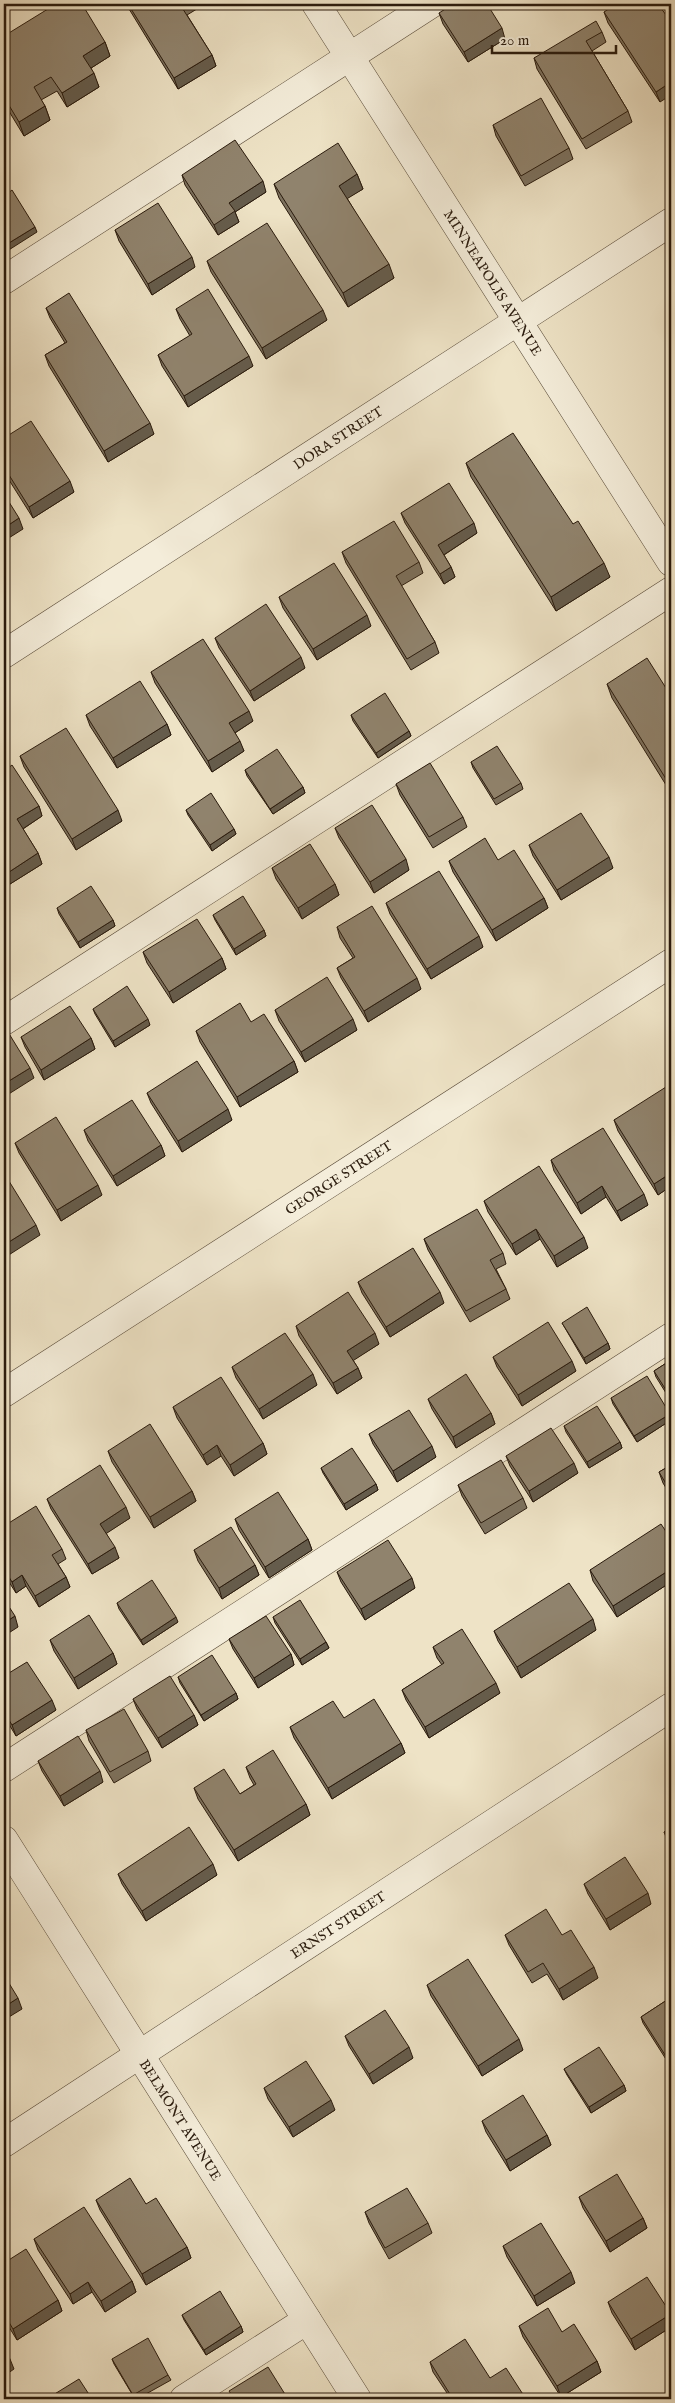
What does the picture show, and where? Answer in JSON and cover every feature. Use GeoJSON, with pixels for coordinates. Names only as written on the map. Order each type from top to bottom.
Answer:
{"type":"FeatureCollection","features":[{"type":"Feature","properties":{"kind":"street","name":"MINNEAPOLIS AVENUE"},"geometry":{"type":"LineString","coordinates":[[316,4],[671,562]]}},
{"type":"Feature","properties":{"kind":"street"},"geometry":{"type":"LineString","coordinates":[[4,280],[430,4]]}},
{"type":"Feature","properties":{"kind":"street","name":"DORA STREET"},"geometry":{"type":"LineString","coordinates":[[4,654],[671,222]]}},
{"type":"Feature","properties":{"kind":"street"},"geometry":{"type":"LineString","coordinates":[[4,1022],[671,591]]}},
{"type":"Feature","properties":{"kind":"street","name":"GEORGE STREET"},"geometry":{"type":"LineString","coordinates":[[4,1393],[671,962]]}},
{"type":"Feature","properties":{"kind":"street"},"geometry":{"type":"LineString","coordinates":[[4,1768],[671,1337]]}},
{"type":"Feature","properties":{"kind":"street","name":"ERNST STREET"},"geometry":{"type":"LineString","coordinates":[[4,2143],[671,1707]]}},
{"type":"Feature","properties":{"kind":"street","name":"BELMONT AVENUE"},"geometry":{"type":"LineString","coordinates":[[4,1840],[357,2399]]}},
{"type":"Feature","properties":{"kind":"street"},"geometry":{"type":"LineString","coordinates":[[184,2399],[307,2320]]}},
{"type":"Feature","properties":{"kind":"building"},"geometry":{"type":"Polygon","coordinates":[[[56,4],[82,4],[105,42],[83,56],[94,73],[62,93],[51,77],[34,87],[45,106],[19,122],[4,97],[4,36],[56,4]]]}},
{"type":"Feature","properties":{"kind":"building"},"geometry":{"type":"Polygon","coordinates":[[[128,4],[184,4],[181,6],[212,55],[174,78],[128,4]]]}},
{"type":"Feature","properties":{"kind":"building"},"geometry":{"type":"Polygon","coordinates":[[[453,4],[487,4],[502,28],[464,52],[439,13],[453,4]]]}},
{"type":"Feature","properties":{"kind":"building"},"geometry":{"type":"Polygon","coordinates":[[[616,4],[658,4],[666,15],[671,12],[671,82],[656,92],[604,12],[616,4]]]}},
{"type":"Feature","properties":{"kind":"building"},"geometry":{"type":"Polygon","coordinates":[[[596,21],[602,32],[586,41],[628,111],[582,139],[534,58],[596,21]]]}},
{"type":"Feature","properties":{"kind":"building"},"geometry":{"type":"Polygon","coordinates":[[[541,98],[569,148],[521,176],[493,125],[541,98]]]}},
{"type":"Feature","properties":{"kind":"building"},"geometry":{"type":"Polygon","coordinates":[[[235,140],[263,181],[229,203],[235,211],[214,225],[182,175],[235,140]]]}},
{"type":"Feature","properties":{"kind":"building"},"geometry":{"type":"Polygon","coordinates":[[[338,143],[357,174],[339,186],[389,264],[343,293],[274,184],[338,143]]]}},
{"type":"Feature","properties":{"kind":"building"},"geometry":{"type":"Polygon","coordinates":[[[12,190],[35,227],[4,246],[4,196],[12,190]]]}},
{"type":"Feature","properties":{"kind":"building"},"geometry":{"type":"Polygon","coordinates":[[[158,203],[192,257],[148,284],[115,230],[158,203]]]}},
{"type":"Feature","properties":{"kind":"building"},"geometry":{"type":"Polygon","coordinates":[[[267,223],[323,310],[262,348],[207,261],[267,223]]]}},
{"type":"Feature","properties":{"kind":"building"},"geometry":{"type":"Polygon","coordinates":[[[208,289],[249,356],[184,396],[158,355],[192,334],[176,309],[208,289]]]}},
{"type":"Feature","properties":{"kind":"building"},"geometry":{"type":"Polygon","coordinates":[[[69,293],[150,423],[104,451],[45,355],[67,342],[46,308],[69,293]]]}},
{"type":"Feature","properties":{"kind":"building"},"geometry":{"type":"Polygon","coordinates":[[[31,421],[70,481],[29,507],[4,467],[4,438],[31,421]]]}},
{"type":"Feature","properties":{"kind":"building"},"geometry":{"type":"Polygon","coordinates":[[[513,433],[573,524],[578,521],[604,563],[551,597],[466,463],[513,433]]]}},
{"type":"Feature","properties":{"kind":"building"},"geometry":{"type":"Polygon","coordinates":[[[449,483],[474,523],[438,545],[451,567],[440,574],[401,513],[449,483]]]}},
{"type":"Feature","properties":{"kind":"building"},"geometry":{"type":"Polygon","coordinates":[[[4,494],[19,518],[4,528],[4,494]]]}},
{"type":"Feature","properties":{"kind":"building"},"geometry":{"type":"Polygon","coordinates":[[[394,521],[419,562],[396,576],[435,642],[407,659],[342,552],[394,521]]]}},
{"type":"Feature","properties":{"kind":"building"},"geometry":{"type":"Polygon","coordinates":[[[334,563],[367,615],[313,649],[279,597],[334,563]]]}},
{"type":"Feature","properties":{"kind":"building"},"geometry":{"type":"Polygon","coordinates":[[[266,604],[301,657],[250,691],[215,638],[266,604]]]}},
{"type":"Feature","properties":{"kind":"building"},"geometry":{"type":"Polygon","coordinates":[[[203,639],[249,711],[229,723],[240,741],[208,761],[151,672],[203,639]]]}},
{"type":"Feature","properties":{"kind":"building"},"geometry":{"type":"Polygon","coordinates":[[[647,658],[671,696],[671,787],[607,684],[647,658]]]}},
{"type":"Feature","properties":{"kind":"building"},"geometry":{"type":"Polygon","coordinates":[[[140,681],[167,724],[113,758],[86,715],[140,681]]]}},
{"type":"Feature","properties":{"kind":"building"},"geometry":{"type":"Polygon","coordinates":[[[385,693],[409,731],[376,753],[351,715],[385,693]]]}},
{"type":"Feature","properties":{"kind":"building"},"geometry":{"type":"Polygon","coordinates":[[[66,728],[118,810],[72,839],[20,756],[66,728]]]}},
{"type":"Feature","properties":{"kind":"building"},"geometry":{"type":"Polygon","coordinates":[[[497,746],[521,783],[494,799],[471,762],[497,746]]]}},
{"type":"Feature","properties":{"kind":"building"},"geometry":{"type":"Polygon","coordinates":[[[277,749],[303,787],[270,809],[245,770],[277,749]]]}},
{"type":"Feature","properties":{"kind":"building"},"geometry":{"type":"Polygon","coordinates":[[[430,763],[463,817],[429,837],[396,784],[430,763]]]}},
{"type":"Feature","properties":{"kind":"building"},"geometry":{"type":"Polygon","coordinates":[[[12,765],[39,806],[17,819],[38,853],[6,874],[4,870],[4,771],[12,765]]]}},
{"type":"Feature","properties":{"kind":"building"},"geometry":{"type":"Polygon","coordinates":[[[211,793],[234,829],[210,845],[186,810],[211,793]]]}},
{"type":"Feature","properties":{"kind":"building"},"geometry":{"type":"Polygon","coordinates":[[[372,805],[406,859],[370,882],[335,828],[372,805]]]}},
{"type":"Feature","properties":{"kind":"building"},"geometry":{"type":"Polygon","coordinates":[[[581,813],[609,857],[557,890],[529,845],[581,813]]]}},
{"type":"Feature","properties":{"kind":"building"},"geometry":{"type":"Polygon","coordinates":[[[485,838],[498,860],[514,850],[544,898],[492,930],[449,861],[485,838]]]}},
{"type":"Feature","properties":{"kind":"building"},"geometry":{"type":"Polygon","coordinates":[[[310,844],[335,884],[298,908],[272,868],[310,844]]]}},
{"type":"Feature","properties":{"kind":"building"},"geometry":{"type":"Polygon","coordinates":[[[439,871],[479,936],[427,969],[386,903],[439,871]]]}},
{"type":"Feature","properties":{"kind":"building"},"geometry":{"type":"Polygon","coordinates":[[[91,886],[113,920],[78,942],[57,908],[91,886]]]}},
{"type":"Feature","properties":{"kind":"building"},"geometry":{"type":"Polygon","coordinates":[[[243,896],[264,930],[234,949],[213,915],[243,896]]]}},
{"type":"Feature","properties":{"kind":"building"},"geometry":{"type":"Polygon","coordinates":[[[372,906],[417,978],[364,1011],[337,968],[355,957],[337,927],[372,906]]]}},
{"type":"Feature","properties":{"kind":"building"},"geometry":{"type":"Polygon","coordinates":[[[197,919],[222,958],[169,992],[143,952],[197,919]]]}},
{"type":"Feature","properties":{"kind":"building"},"geometry":{"type":"Polygon","coordinates":[[[327,977],[353,1019],[301,1052],[275,1010],[327,977]]]}},
{"type":"Feature","properties":{"kind":"building"},"geometry":{"type":"Polygon","coordinates":[[[127,986],[148,1019],[113,1041],[93,1009],[127,986]]]}},
{"type":"Feature","properties":{"kind":"building"},"geometry":{"type":"Polygon","coordinates":[[[240,1003],[251,1022],[264,1014],[294,1061],[237,1097],[196,1031],[240,1003]]]}},
{"type":"Feature","properties":{"kind":"building"},"geometry":{"type":"Polygon","coordinates":[[[70,1006],[91,1038],[41,1070],[21,1037],[70,1006]]]}},
{"type":"Feature","properties":{"kind":"building"},"geometry":{"type":"Polygon","coordinates":[[[8,1032],[30,1068],[4,1084],[4,1034],[8,1032]]]}},
{"type":"Feature","properties":{"kind":"building"},"geometry":{"type":"Polygon","coordinates":[[[197,1061],[228,1109],[178,1141],[147,1093],[197,1061]]]}},
{"type":"Feature","properties":{"kind":"building"},"geometry":{"type":"Polygon","coordinates":[[[666,1087],[671,1096],[671,1173],[654,1184],[614,1120],[666,1087]]]}},
{"type":"Feature","properties":{"kind":"building"},"geometry":{"type":"Polygon","coordinates":[[[132,1100],[161,1145],[113,1176],[84,1130],[132,1100]]]}},
{"type":"Feature","properties":{"kind":"building"},"geometry":{"type":"Polygon","coordinates":[[[56,1117],[98,1185],[57,1210],[15,1143],[56,1117]]]}},
{"type":"Feature","properties":{"kind":"building"},"geometry":{"type":"Polygon","coordinates":[[[603,1128],[644,1194],[617,1211],[602,1186],[577,1203],[551,1160],[603,1128]]]}},
{"type":"Feature","properties":{"kind":"building"},"geometry":{"type":"Polygon","coordinates":[[[539,1166],[584,1237],[554,1256],[536,1229],[512,1244],[484,1201],[539,1166]]]}},
{"type":"Feature","properties":{"kind":"building"},"geometry":{"type":"Polygon","coordinates":[[[4,1173],[36,1225],[4,1245],[4,1173]]]}},
{"type":"Feature","properties":{"kind":"building"},"geometry":{"type":"Polygon","coordinates":[[[477,1209],[503,1253],[490,1260],[506,1289],[466,1311],[424,1239],[477,1209]]]}},
{"type":"Feature","properties":{"kind":"building"},"geometry":{"type":"Polygon","coordinates":[[[413,1248],[440,1292],[386,1327],[358,1282],[413,1248]]]}},
{"type":"Feature","properties":{"kind":"building"},"geometry":{"type":"Polygon","coordinates":[[[348,1292],[375,1333],[347,1351],[358,1368],[333,1383],[296,1326],[348,1292]]]}},
{"type":"Feature","properties":{"kind":"building"},"geometry":{"type":"Polygon","coordinates":[[[587,1307],[608,1343],[584,1358],[562,1323],[587,1307]]]}},
{"type":"Feature","properties":{"kind":"building"},"geometry":{"type":"Polygon","coordinates":[[[548,1322],[572,1361],[518,1395],[493,1357],[548,1322]]]}},
{"type":"Feature","properties":{"kind":"building"},"geometry":{"type":"Polygon","coordinates":[[[285,1333],[313,1374],[259,1409],[232,1367],[285,1333]]]}},
{"type":"Feature","properties":{"kind":"building"},"geometry":{"type":"Polygon","coordinates":[[[671,1360],[671,1398],[654,1371],[671,1360]]]}},
{"type":"Feature","properties":{"kind":"building"},"geometry":{"type":"Polygon","coordinates":[[[466,1374],[491,1413],[453,1437],[428,1399],[466,1374]]]}},
{"type":"Feature","properties":{"kind":"building"},"geometry":{"type":"Polygon","coordinates":[[[647,1376],[670,1414],[634,1436],[611,1398],[647,1376]]]}},
{"type":"Feature","properties":{"kind":"building"},"geometry":{"type":"Polygon","coordinates":[[[221,1377],[263,1443],[230,1465],[217,1445],[203,1455],[173,1407],[221,1377]]]}},
{"type":"Feature","properties":{"kind":"building"},"geometry":{"type":"Polygon","coordinates":[[[597,1406],[620,1442],[587,1462],[564,1426],[597,1406]]]}},
{"type":"Feature","properties":{"kind":"building"},"geometry":{"type":"Polygon","coordinates":[[[409,1410],[432,1446],[393,1471],[369,1434],[409,1410]]]}},
{"type":"Feature","properties":{"kind":"building"},"geometry":{"type":"Polygon","coordinates":[[[150,1424],[192,1491],[150,1517],[108,1451],[150,1424]]]}},
{"type":"Feature","properties":{"kind":"building"},"geometry":{"type":"Polygon","coordinates":[[[551,1428],[574,1463],[529,1491],[506,1456],[551,1428]]]}},
{"type":"Feature","properties":{"kind":"building"},"geometry":{"type":"Polygon","coordinates":[[[352,1448],[376,1484],[344,1504],[321,1468],[352,1448]]]}},
{"type":"Feature","properties":{"kind":"building"},"geometry":{"type":"Polygon","coordinates":[[[501,1460],[523,1498],[481,1523],[458,1485],[501,1460]]]}},
{"type":"Feature","properties":{"kind":"building"},"geometry":{"type":"Polygon","coordinates":[[[100,1465],[126,1507],[100,1524],[115,1547],[88,1564],[47,1499],[100,1465]]]}},
{"type":"Feature","properties":{"kind":"building"},"geometry":{"type":"Polygon","coordinates":[[[671,1465],[671,1492],[659,1472],[671,1465]]]}},
{"type":"Feature","properties":{"kind":"building"},"geometry":{"type":"Polygon","coordinates":[[[278,1492],[308,1539],[265,1567],[235,1519],[278,1492]]]}},
{"type":"Feature","properties":{"kind":"building"},"geometry":{"type":"Polygon","coordinates":[[[36,1506],[62,1549],[52,1555],[66,1577],[35,1596],[22,1575],[12,1582],[4,1569],[4,1526],[36,1506]]]}},
{"type":"Feature","properties":{"kind":"building"},"geometry":{"type":"Polygon","coordinates":[[[661,1524],[671,1539],[671,1569],[613,1606],[590,1570],[661,1524]]]}},
{"type":"Feature","properties":{"kind":"building"},"geometry":{"type":"Polygon","coordinates":[[[231,1527],[255,1565],[219,1588],[194,1550],[231,1527]]]}},
{"type":"Feature","properties":{"kind":"building"},"geometry":{"type":"Polygon","coordinates":[[[388,1540],[412,1578],[361,1609],[337,1572],[388,1540]]]}},
{"type":"Feature","properties":{"kind":"building"},"geometry":{"type":"Polygon","coordinates":[[[152,1580],[176,1617],[141,1640],[117,1603],[152,1580]]]}},
{"type":"Feature","properties":{"kind":"building"},"geometry":{"type":"Polygon","coordinates":[[[569,1583],[593,1619],[517,1667],[494,1631],[569,1583]]]}},
{"type":"Feature","properties":{"kind":"building"},"geometry":{"type":"Polygon","coordinates":[[[4,1599],[15,1616],[4,1623],[4,1599]]]}},
{"type":"Feature","properties":{"kind":"building"},"geometry":{"type":"Polygon","coordinates":[[[300,1600],[326,1642],[300,1659],[273,1617],[300,1600]]]}},
{"type":"Feature","properties":{"kind":"building"},"geometry":{"type":"Polygon","coordinates":[[[89,1615],[113,1653],[74,1678],[50,1640],[89,1615]]]}},
{"type":"Feature","properties":{"kind":"building"},"geometry":{"type":"Polygon","coordinates":[[[266,1616],[291,1654],[254,1678],[229,1639],[266,1616]]]}},
{"type":"Feature","properties":{"kind":"building"},"geometry":{"type":"Polygon","coordinates":[[[462,1629],[496,1683],[425,1727],[402,1690],[444,1663],[433,1647],[462,1629]]]}},
{"type":"Feature","properties":{"kind":"building"},"geometry":{"type":"Polygon","coordinates":[[[212,1655],[236,1693],[201,1715],[178,1677],[212,1655]]]}},
{"type":"Feature","properties":{"kind":"building"},"geometry":{"type":"Polygon","coordinates":[[[27,1662],[52,1700],[12,1725],[4,1712],[4,1676],[27,1662]]]}},
{"type":"Feature","properties":{"kind":"building"},"geometry":{"type":"Polygon","coordinates":[[[170,1676],[194,1715],[158,1738],[133,1699],[170,1676]]]}},
{"type":"Feature","properties":{"kind":"building"},"geometry":{"type":"Polygon","coordinates":[[[374,1699],[401,1743],[328,1788],[290,1727],[333,1701],[344,1718],[374,1699]]]}},
{"type":"Feature","properties":{"kind":"building"},"geometry":{"type":"Polygon","coordinates":[[[124,1709],[148,1751],[110,1772],[86,1730],[124,1709]]]}},
{"type":"Feature","properties":{"kind":"building"},"geometry":{"type":"Polygon","coordinates":[[[78,1736],[100,1771],[60,1796],[38,1761],[78,1736]]]}},
{"type":"Feature","properties":{"kind":"building"},"geometry":{"type":"Polygon","coordinates":[[[273,1750],[306,1804],[234,1850],[194,1788],[224,1769],[240,1794],[256,1784],[246,1767],[273,1750]]]}},
{"type":"Feature","properties":{"kind":"building"},"geometry":{"type":"Polygon","coordinates":[[[189,1827],[213,1864],[142,1911],[118,1874],[189,1827]]]}},
{"type":"Feature","properties":{"kind":"building"},"geometry":{"type":"Polygon","coordinates":[[[671,1827],[671,1843],[664,1832],[671,1827]]]}},
{"type":"Feature","properties":{"kind":"building"},"geometry":{"type":"Polygon","coordinates":[[[625,1857],[648,1893],[606,1919],[584,1884],[625,1857]]]}},
{"type":"Feature","properties":{"kind":"building"},"geometry":{"type":"Polygon","coordinates":[[[546,1909],[562,1935],[571,1930],[594,1967],[559,1989],[543,1963],[528,1972],[505,1935],[546,1909]]]}},
{"type":"Feature","properties":{"kind":"building"},"geometry":{"type":"Polygon","coordinates":[[[468,1959],[519,2039],[478,2066],[427,1985],[468,1959]]]}},
{"type":"Feature","properties":{"kind":"building"},"geometry":{"type":"Polygon","coordinates":[[[4,1975],[18,1998],[4,2007],[4,1975]]]}},
{"type":"Feature","properties":{"kind":"building"},"geometry":{"type":"Polygon","coordinates":[[[670,1998],[671,2055],[667,2058],[641,2017],[670,1998]]]}},
{"type":"Feature","properties":{"kind":"building"},"geometry":{"type":"Polygon","coordinates":[[[385,2010],[409,2047],[369,2074],[345,2036],[385,2010]]]}},
{"type":"Feature","properties":{"kind":"building"},"geometry":{"type":"Polygon","coordinates":[[[599,2047],[624,2085],[589,2107],[564,2069],[599,2047]]]}},
{"type":"Feature","properties":{"kind":"building"},"geometry":{"type":"Polygon","coordinates":[[[306,2061],[331,2100],[289,2127],[264,2088],[306,2061]]]}},
{"type":"Feature","properties":{"kind":"building"},"geometry":{"type":"Polygon","coordinates":[[[523,2095],[547,2135],[506,2160],[482,2121],[523,2095]]]}},
{"type":"Feature","properties":{"kind":"building"},"geometry":{"type":"Polygon","coordinates":[[[617,2174],[643,2218],[606,2241],[579,2197],[617,2174]]]}},
{"type":"Feature","properties":{"kind":"building"},"geometry":{"type":"Polygon","coordinates":[[[130,2178],[146,2204],[156,2198],[187,2247],[142,2274],[96,2200],[130,2178]]]}},
{"type":"Feature","properties":{"kind":"building"},"geometry":{"type":"Polygon","coordinates":[[[407,2188],[428,2223],[385,2248],[365,2212],[407,2188]]]}},
{"type":"Feature","properties":{"kind":"building"},"geometry":{"type":"Polygon","coordinates":[[[84,2207],[132,2281],[101,2301],[88,2282],[70,2294],[34,2239],[84,2207]]]}},
{"type":"Feature","properties":{"kind":"building"},"geometry":{"type":"Polygon","coordinates":[[[541,2223],[571,2272],[534,2296],[503,2246],[541,2223]]]}},
{"type":"Feature","properties":{"kind":"building"},"geometry":{"type":"Polygon","coordinates":[[[26,2249],[58,2300],[13,2329],[4,2314],[4,2263],[26,2249]]]}},
{"type":"Feature","properties":{"kind":"building"},"geometry":{"type":"Polygon","coordinates":[[[647,2277],[671,2314],[631,2339],[608,2302],[647,2277]]]}},
{"type":"Feature","properties":{"kind":"building"},"geometry":{"type":"Polygon","coordinates":[[[220,2291],[241,2326],[204,2350],[182,2315],[220,2291]]]}},
{"type":"Feature","properties":{"kind":"building"},"geometry":{"type":"Polygon","coordinates":[[[548,2308],[562,2332],[574,2324],[597,2361],[557,2386],[519,2326],[548,2308]]]}},
{"type":"Feature","properties":{"kind":"building"},"geometry":{"type":"Polygon","coordinates":[[[148,2338],[168,2375],[133,2395],[112,2359],[148,2338]]]}},
{"type":"Feature","properties":{"kind":"building"},"geometry":{"type":"Polygon","coordinates":[[[465,2339],[490,2378],[506,2368],[526,2399],[453,2399],[430,2362],[465,2339]]]}},
{"type":"Feature","properties":{"kind":"building"},"geometry":{"type":"Polygon","coordinates":[[[4,2349],[10,2359],[4,2363],[4,2349]]]}},
{"type":"Feature","properties":{"kind":"building"},"geometry":{"type":"Polygon","coordinates":[[[268,2367],[288,2399],[234,2399],[229,2391],[268,2367]]]}},
{"type":"Feature","properties":{"kind":"building"},"geometry":{"type":"Polygon","coordinates":[[[79,2379],[92,2399],[56,2399],[53,2395],[79,2379]]]}}]}
